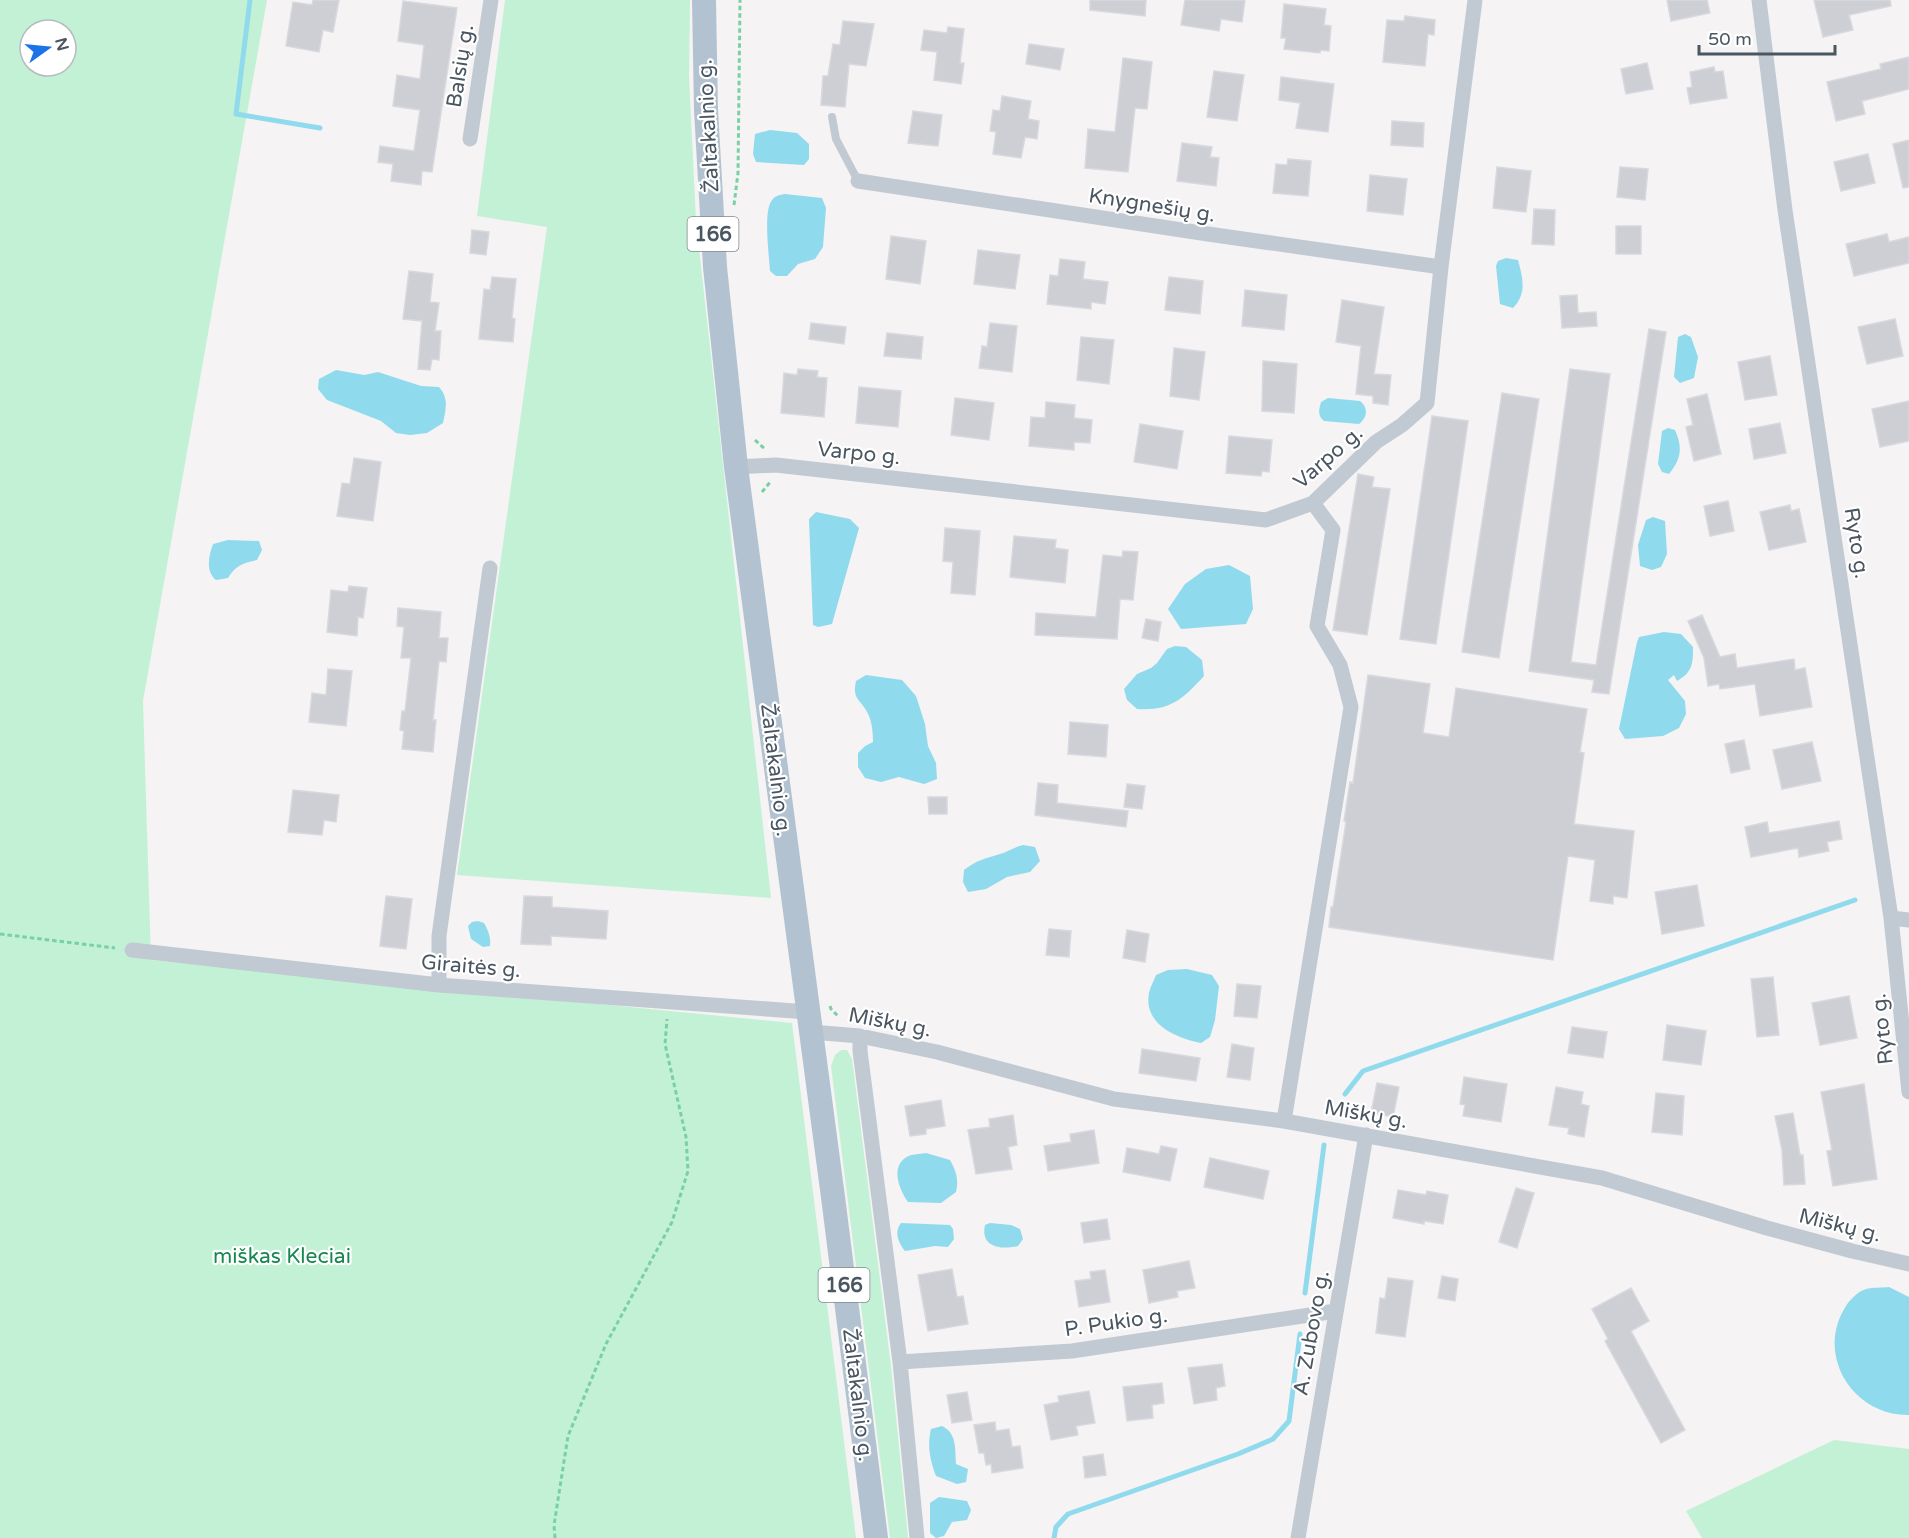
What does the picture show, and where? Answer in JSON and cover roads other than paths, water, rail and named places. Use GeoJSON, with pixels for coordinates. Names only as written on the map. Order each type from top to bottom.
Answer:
{"type":"FeatureCollection","features":[{"type":"Feature","properties":{"kind":"main road","name":"Žaltakalnio g."},"geometry":{"type":"LineString","coordinates":[[704,0],[706,110],[715,267],[736,467],[816,1016],[876,1538]]}},
{"type":"Feature","properties":{"kind":"street","name":"Balsių g."},"geometry":{"type":"LineString","coordinates":[[470,139],[491,0]]}},
{"type":"Feature","properties":{"kind":"street","name":"Varpo g."},"geometry":{"type":"LineString","coordinates":[[736,467],[769,465],[1266,520],[1313,503],[1376,442],[1402,425],[1427,403],[1441,267],[1475,0]]}},
{"type":"Feature","properties":{"kind":"street","name":"Ryto g."},"geometry":{"type":"LineString","coordinates":[[1759,0],[1787,222],[1892,918],[1909,1092]]}},
{"type":"Feature","properties":{"kind":"street","name":"Knygnešių g."},"geometry":{"type":"LineString","coordinates":[[858,181],[1441,267]]}},
{"type":"Feature","properties":{"kind":"street"},"geometry":{"type":"LineString","coordinates":[[1284,1121],[1351,706],[1340,665],[1317,626],[1334,530],[1313,503]]}},
{"type":"Feature","properties":{"kind":"street"},"geometry":{"type":"LineString","coordinates":[[439,985],[439,936],[490,568]]}},
{"type":"Feature","properties":{"kind":"street"},"geometry":{"type":"LineString","coordinates":[[1892,918],[1909,920]]}},
{"type":"Feature","properties":{"kind":"street","name":"Giraitės g."},"geometry":{"type":"LineString","coordinates":[[132,950],[439,985],[669,1002],[816,1016]]}},
{"type":"Feature","properties":{"kind":"street","name":"Miškų g."},"geometry":{"type":"LineString","coordinates":[[816,1016],[826,1031],[937,1052],[1114,1099],[1284,1121],[1602,1178],[1767,1228],[1909,1264]]}},
{"type":"Feature","properties":{"kind":"street"},"geometry":{"type":"LineString","coordinates":[[860,1036],[860,1051],[900,1362],[917,1538]]}},
{"type":"Feature","properties":{"kind":"street","name":"A. Zubovo g."},"geometry":{"type":"LineString","coordinates":[[1298,1538],[1366,1135]]}},
{"type":"Feature","properties":{"kind":"street","name":"P. Pukio g."},"geometry":{"type":"LineString","coordinates":[[900,1362],[1072,1350],[1336,1311]]}},
{"type":"Feature","properties":{"kind":"lane"},"geometry":{"type":"LineString","coordinates":[[832,117],[836,139],[858,181]]}},
{"type":"Feature","properties":{"kind":"water"},"geometry":{"type":"Polygon","coordinates":[[[770,130],[797,133],[809,144],[809,159],[804,165],[756,162],[753,154],[755,134],[770,130]]]}},
{"type":"Feature","properties":{"kind":"water"},"geometry":{"type":"Polygon","coordinates":[[[785,194],[822,198],[826,208],[823,247],[815,259],[798,264],[787,276],[776,276],[770,271],[768,213],[772,200],[785,194]]]}},
{"type":"Feature","properties":{"kind":"water"},"geometry":{"type":"Polygon","coordinates":[[[1506,258],[1518,260],[1522,280],[1522,291],[1513,308],[1500,304],[1496,266],[1498,261],[1506,258]]]}},
{"type":"Feature","properties":{"kind":"water"},"geometry":{"type":"Polygon","coordinates":[[[1685,334],[1691,337],[1698,357],[1694,378],[1680,383],[1674,377],[1678,337],[1685,334]]]}},
{"type":"Feature","properties":{"kind":"water"},"geometry":{"type":"Polygon","coordinates":[[[336,370],[364,375],[378,372],[421,386],[439,387],[446,408],[443,423],[427,433],[410,435],[396,433],[381,421],[327,400],[318,389],[319,379],[336,370]]]}},
{"type":"Feature","properties":{"kind":"water"},"geometry":{"type":"Polygon","coordinates":[[[1328,398],[1360,401],[1366,410],[1364,419],[1359,424],[1324,421],[1319,414],[1320,407],[1321,402],[1328,398]]]}},
{"type":"Feature","properties":{"kind":"water"},"geometry":{"type":"Polygon","coordinates":[[[1668,428],[1675,430],[1680,448],[1676,463],[1669,474],[1662,472],[1658,464],[1662,431],[1668,428]]]}},
{"type":"Feature","properties":{"kind":"water"},"geometry":{"type":"Polygon","coordinates":[[[816,512],[850,519],[859,528],[832,624],[818,627],[813,625],[809,519],[816,512]]]}},
{"type":"Feature","properties":{"kind":"water"},"geometry":{"type":"Polygon","coordinates":[[[1653,517],[1665,521],[1667,554],[1661,567],[1652,570],[1640,566],[1638,545],[1646,520],[1653,517]]]}},
{"type":"Feature","properties":{"kind":"water"},"geometry":{"type":"Polygon","coordinates":[[[228,540],[259,541],[262,550],[257,560],[240,566],[228,578],[216,580],[209,568],[213,544],[228,540]]]}},
{"type":"Feature","properties":{"kind":"water"},"geometry":{"type":"Polygon","coordinates":[[[1229,565],[1250,576],[1253,609],[1246,624],[1181,629],[1168,609],[1185,584],[1206,569],[1229,565]]]}},
{"type":"Feature","properties":{"kind":"water"},"geometry":{"type":"Polygon","coordinates":[[[1664,632],[1681,634],[1693,647],[1689,671],[1677,681],[1674,675],[1668,680],[1685,701],[1686,714],[1679,728],[1663,736],[1625,739],[1619,729],[1637,642],[1639,637],[1664,632]]]}},
{"type":"Feature","properties":{"kind":"water"},"geometry":{"type":"Polygon","coordinates":[[[1175,646],[1186,647],[1202,660],[1204,676],[1182,698],[1167,706],[1137,709],[1127,700],[1124,689],[1137,674],[1151,668],[1167,649],[1175,646]]]}},
{"type":"Feature","properties":{"kind":"water"},"geometry":{"type":"Polygon","coordinates":[[[866,675],[902,680],[916,696],[925,724],[928,746],[936,763],[937,779],[924,784],[899,777],[881,782],[865,778],[858,767],[858,753],[873,742],[872,731],[869,715],[857,698],[855,687],[856,681],[866,675]]]}},
{"type":"Feature","properties":{"kind":"water"},"geometry":{"type":"Polygon","coordinates":[[[1023,845],[1035,847],[1040,861],[1030,872],[1007,877],[986,889],[968,892],[963,882],[964,870],[981,860],[1023,845]]]}},
{"type":"Feature","properties":{"kind":"water"},"geometry":{"type":"Polygon","coordinates":[[[478,921],[484,923],[487,928],[490,946],[483,947],[471,939],[468,926],[478,921]]]}},
{"type":"Feature","properties":{"kind":"water"},"geometry":{"type":"Polygon","coordinates":[[[1187,969],[1212,975],[1219,986],[1215,1020],[1210,1037],[1201,1043],[1163,1028],[1151,1013],[1148,1004],[1156,975],[1168,970],[1187,969]]]}},
{"type":"Feature","properties":{"kind":"water"},"geometry":{"type":"Polygon","coordinates":[[[926,1153],[950,1160],[956,1175],[956,1192],[941,1203],[908,1202],[899,1183],[900,1164],[911,1155],[926,1153]]]}},
{"type":"Feature","properties":{"kind":"water"},"geometry":{"type":"Polygon","coordinates":[[[901,1223],[950,1225],[954,1239],[948,1247],[935,1246],[905,1251],[898,1237],[901,1223]]]}},
{"type":"Feature","properties":{"kind":"water"},"geometry":{"type":"Polygon","coordinates":[[[990,1223],[1011,1225],[1020,1229],[1023,1239],[1018,1246],[1005,1248],[993,1245],[984,1232],[985,1225],[990,1223]]]}},
{"type":"Feature","properties":{"kind":"water"},"geometry":{"type":"Polygon","coordinates":[[[1889,1287],[1909,1297],[1909,1415],[1890,1413],[1872,1406],[1858,1395],[1846,1381],[1838,1365],[1835,1348],[1836,1329],[1843,1311],[1852,1298],[1866,1289],[1889,1287]]]}},
{"type":"Feature","properties":{"kind":"water"},"geometry":{"type":"Polygon","coordinates":[[[942,1426],[953,1437],[956,1464],[968,1469],[966,1482],[957,1484],[936,1476],[929,1441],[931,1429],[942,1426]]]}},
{"type":"Feature","properties":{"kind":"water"},"geometry":{"type":"Polygon","coordinates":[[[939,1497],[967,1501],[971,1510],[967,1520],[952,1522],[944,1536],[936,1538],[930,1533],[930,1503],[939,1497]]]}},
{"type":"Feature","properties":{"kind":"waterway"},"geometry":{"type":"LineString","coordinates":[[250,0],[236,114],[320,128]]}},
{"type":"Feature","properties":{"kind":"waterway"},"geometry":{"type":"LineString","coordinates":[[1345,1094],[1363,1071],[1855,900]]}},
{"type":"Feature","properties":{"kind":"waterway"},"geometry":{"type":"LineString","coordinates":[[1305,1293],[1324,1145]]}},
{"type":"Feature","properties":{"kind":"waterway"},"geometry":{"type":"LineString","coordinates":[[1054,1538],[1056,1527],[1068,1514],[1238,1454],[1273,1439],[1289,1421],[1300,1334]]}},
{"type":"Feature","properties":{"kind":"park label","name":"miškas Kleciai"},"geometry":{"type":"Point","coordinates":[282,1256]}}]}
